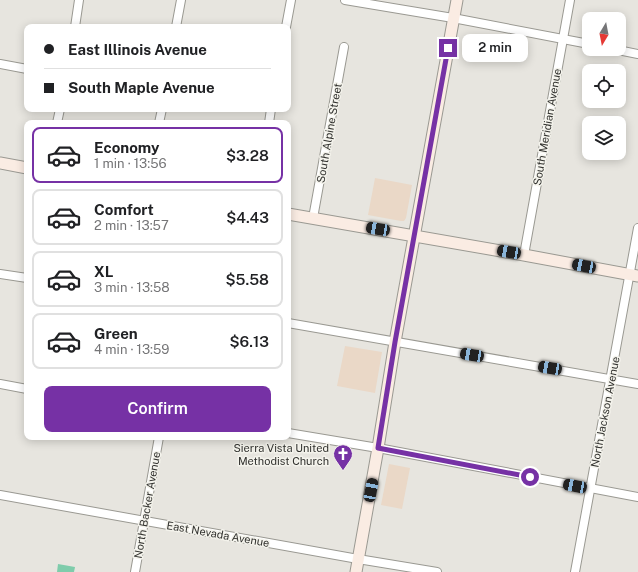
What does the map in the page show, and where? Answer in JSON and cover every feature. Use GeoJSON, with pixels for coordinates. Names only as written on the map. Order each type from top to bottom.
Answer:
{"type":"FeatureCollection","features":[{"type":"Feature","properties":{"kind":"main road"},"geometry":{"type":"LineString","coordinates":[[356,572],[395,342],[457,0]]}},
{"type":"Feature","properties":{"kind":"main road"},"geometry":{"type":"LineString","coordinates":[[0,163],[24,167]]}},
{"type":"Feature","properties":{"kind":"main road"},"geometry":{"type":"LineString","coordinates":[[291,214],[524,255],[634,276]]}},
{"type":"Feature","properties":{"kind":"street"},"geometry":{"type":"LineString","coordinates":[[75,24],[79,0]]}},
{"type":"Feature","properties":{"kind":"street"},"geometry":{"type":"LineString","coordinates":[[176,24],[180,0]]}},
{"type":"Feature","properties":{"kind":"street"},"geometry":{"type":"LineString","coordinates":[[287,24],[291,0]]}},
{"type":"Feature","properties":{"kind":"street"},"geometry":{"type":"LineString","coordinates":[[345,0],[453,18],[582,43]]}},
{"type":"Feature","properties":{"kind":"street","name":"South Meridian Avenue"},"geometry":{"type":"LineString","coordinates":[[524,255],[570,0]]}},
{"type":"Feature","properties":{"kind":"street","name":"South Alpine Street"},"geometry":{"type":"LineString","coordinates":[[314,218],[344,47]]}},
{"type":"Feature","properties":{"kind":"street"},"geometry":{"type":"LineString","coordinates":[[626,52],[638,54]]}},
{"type":"Feature","properties":{"kind":"street"},"geometry":{"type":"LineString","coordinates":[[0,64],[24,68]]}},
{"type":"Feature","properties":{"kind":"street","name":"North Jackson Avenue"},"geometry":{"type":"LineString","coordinates":[[575,572],[611,379],[634,276],[638,228]]}},
{"type":"Feature","properties":{"kind":"street"},"geometry":{"type":"LineString","coordinates":[[0,274],[24,278]]}},
{"type":"Feature","properties":{"kind":"street"},"geometry":{"type":"LineString","coordinates":[[291,324],[638,384]]}},
{"type":"Feature","properties":{"kind":"street"},"geometry":{"type":"LineString","coordinates":[[0,384],[24,388]]}},
{"type":"Feature","properties":{"kind":"street"},"geometry":{"type":"LineString","coordinates":[[291,434],[378,448],[638,497]]}},
{"type":"Feature","properties":{"kind":"street","name":"North Backer Avenue"},"geometry":{"type":"LineString","coordinates":[[135,572],[159,440]]}},
{"type":"Feature","properties":{"kind":"street","name":"East Nevada Avenue"},"geometry":{"type":"LineString","coordinates":[[0,495],[437,572]]}},
{"type":"Feature","properties":{"kind":"shaded area"},"geometry":{"type":"Polygon","coordinates":[[[375,178],[412,185],[406,218],[404,221],[368,215],[375,178]]]}},
{"type":"Feature","properties":{"kind":"shaded area"},"geometry":{"type":"Polygon","coordinates":[[[345,346],[382,352],[375,393],[337,386],[345,346]]]}},
{"type":"Feature","properties":{"kind":"shaded area"},"geometry":{"type":"Polygon","coordinates":[[[389,464],[410,468],[402,509],[381,505],[389,464]]]}},
{"type":"Feature","properties":{"kind":"green space"},"geometry":{"type":"Polygon","coordinates":[[[58,564],[75,567],[74,572],[57,572],[58,564]]]}},
{"type":"Feature","properties":{"kind":"place","name":"Sierra Vista United Methodist Church"},"geometry":{"type":"Point","coordinates":[343,471]}},
{"type":"Feature","properties":{"kind":"route"},"geometry":{"type":"LineString","coordinates":[[448,48],[395,342],[378,448],[530,477]]}}]}
